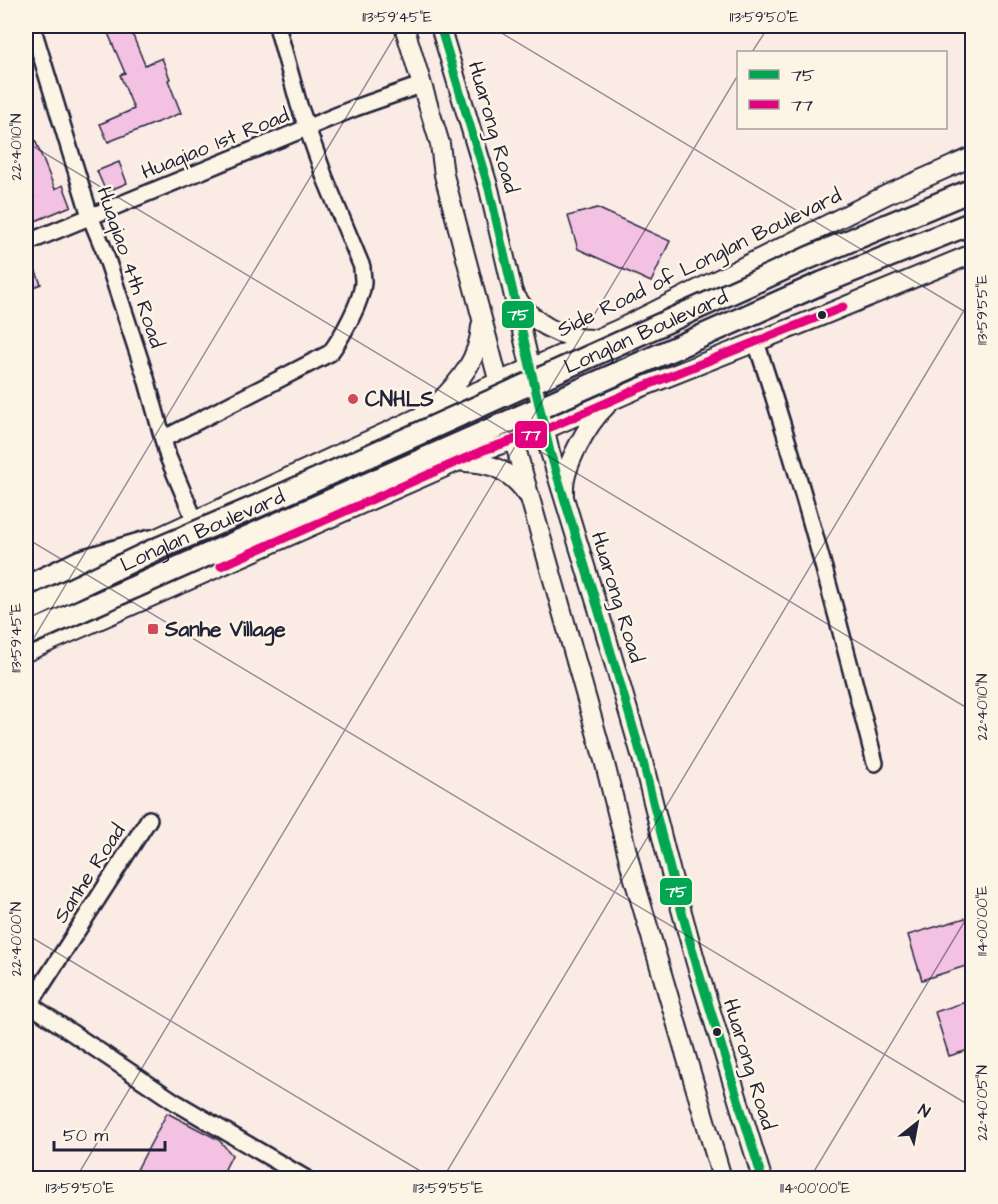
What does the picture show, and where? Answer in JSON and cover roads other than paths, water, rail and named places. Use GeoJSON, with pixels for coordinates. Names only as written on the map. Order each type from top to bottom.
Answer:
{"type":"FeatureCollection","features":[{"type":"Feature","properties":{"kind":"highway","name":"Longlan Boulevard"},"geometry":{"type":"LineString","coordinates":[[26,612],[152,551],[270,501],[808,258],[972,190]]}},
{"type":"Feature","properties":{"kind":"highway","name":"Longlan Boulevard"},"geometry":{"type":"LineString","coordinates":[[26,635],[822,283],[972,223]]}},
{"type":"Feature","properties":{"kind":"highway"},"geometry":{"type":"LineString","coordinates":[[26,587],[81,561],[150,541]]}},
{"type":"Feature","properties":{"kind":"main road"},"geometry":{"type":"LineString","coordinates":[[404,26],[440,144],[444,175],[514,440],[605,764],[632,872],[722,1179]]}},
{"type":"Feature","properties":{"kind":"main road","name":"Huarong Road"},"geometry":{"type":"LineString","coordinates":[[440,26],[489,189],[544,430],[642,758],[670,873],[696,963],[762,1179]]}},
{"type":"Feature","properties":{"kind":"main road","name":"Side Road of Longlan Boulevard"},"geometry":{"type":"LineString","coordinates":[[26,612],[83,586],[150,541],[530,367],[620,329],[888,194],[972,157]]}},
{"type":"Feature","properties":{"kind":"main road"},"geometry":{"type":"LineString","coordinates":[[26,652],[459,462],[544,430],[640,388],[972,254]]}},
{"type":"Feature","properties":{"kind":"main road"},"geometry":{"type":"LineString","coordinates":[[513,291],[527,311],[551,330],[567,336],[598,338]]}},
{"type":"Feature","properties":{"kind":"main road"},"geometry":{"type":"LineString","coordinates":[[433,411],[468,369],[476,351],[482,315]]}},
{"type":"Feature","properties":{"kind":"main road"},"geometry":{"type":"LineString","coordinates":[[620,329],[604,348],[602,359],[605,371],[611,380],[621,386],[640,388]]}},
{"type":"Feature","properties":{"kind":"main road"},"geometry":{"type":"LineString","coordinates":[[565,501],[564,480],[570,464],[589,426],[611,402]]}},
{"type":"Feature","properties":{"kind":"main road"},"geometry":{"type":"LineString","coordinates":[[433,411],[449,410],[460,418],[467,438],[465,451],[459,462]]}},
{"type":"Feature","properties":{"kind":"main road"},"geometry":{"type":"LineString","coordinates":[[459,462],[488,463],[500,468],[520,485],[531,500]]}},
{"type":"Feature","properties":{"kind":"street","name":"Huaqiao 4th Road"},"geometry":{"type":"LineString","coordinates":[[32,26],[90,216],[129,326],[168,458],[195,521]]}},
{"type":"Feature","properties":{"kind":"street"},"geometry":{"type":"LineString","coordinates":[[163,440],[330,353],[338,342],[363,282],[362,267],[298,105],[277,26]]}},
{"type":"Feature","properties":{"kind":"street","name":"Huaqiao 1st Road"},"geometry":{"type":"LineString","coordinates":[[26,243],[355,108],[421,86]]}},
{"type":"Feature","properties":{"kind":"street"},"geometry":{"type":"LineString","coordinates":[[756,342],[786,437],[843,637],[875,763]]}},
{"type":"Feature","properties":{"kind":"street","name":"Sanhe Road"},"geometry":{"type":"LineString","coordinates":[[27,1005],[149,819]]}},
{"type":"Feature","properties":{"kind":"street"},"geometry":{"type":"LineString","coordinates":[[27,1005],[175,1102],[305,1179]]}},
{"type":"Feature","properties":{"kind":"place","name":"CNHLS"},"geometry":{"type":"Point","coordinates":[353,399]}},
{"type":"Feature","properties":{"kind":"place","name":"Sanhe Village"},"geometry":{"type":"Point","coordinates":[153,629]}}]}
